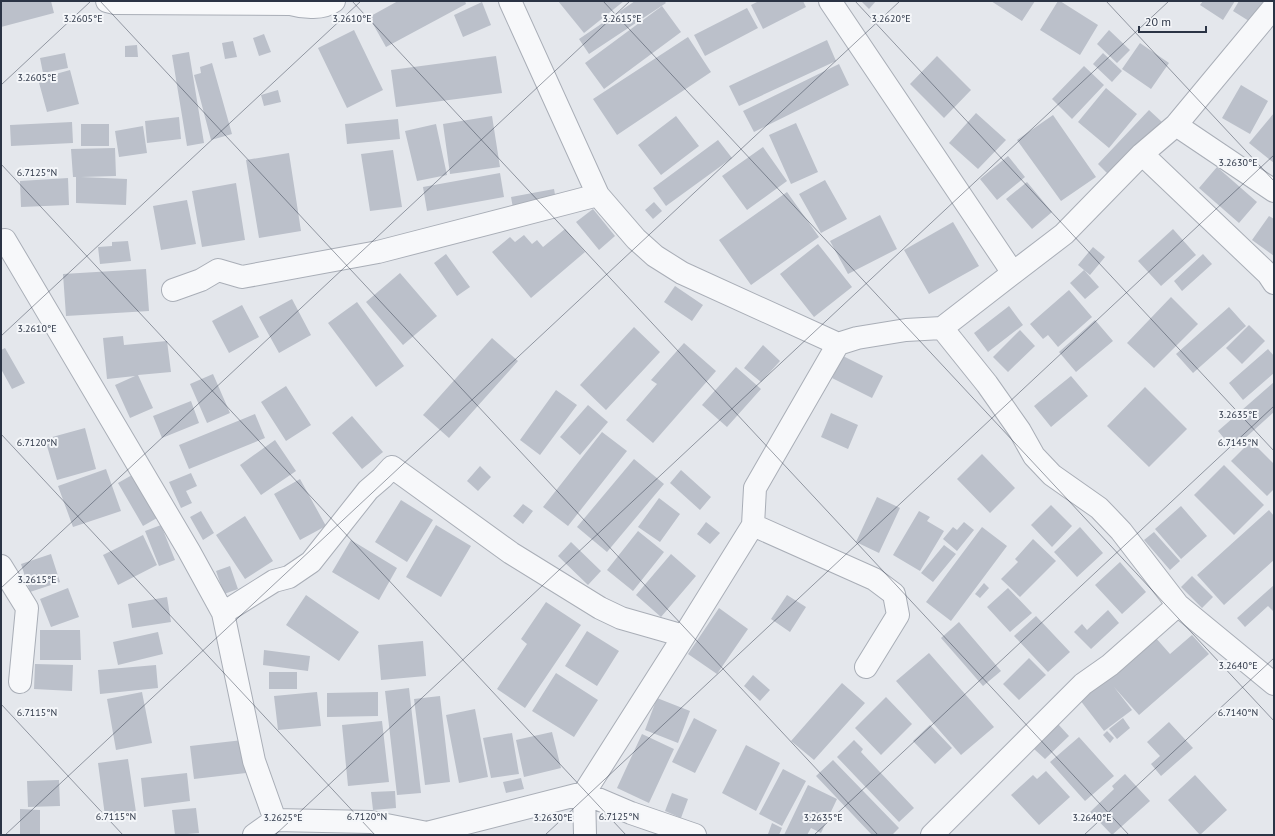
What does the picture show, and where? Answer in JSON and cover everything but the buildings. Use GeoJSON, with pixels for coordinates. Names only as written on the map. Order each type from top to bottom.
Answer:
{"type":"FeatureCollection","features":[{"type":"Feature","properties":{"kind":"street"},"geometry":{"type":"LineString","coordinates":[[107,1],[115,3],[290,4],[303,8],[330,4],[334,1]]}},
{"type":"Feature","properties":{"kind":"street"},"geometry":{"type":"LineString","coordinates":[[510,1],[598,195],[636,239],[655,256],[682,273],[838,344],[857,338],[906,330],[942,328],[1013,274],[1064,234],[1142,154],[1176,125],[1274,7]]}},
{"type":"Feature","properties":{"kind":"street"},"geometry":{"type":"LineString","coordinates":[[830,1],[1013,274]]}},
{"type":"Feature","properties":{"kind":"street"},"geometry":{"type":"LineString","coordinates":[[1176,125],[1274,191]]}},
{"type":"Feature","properties":{"kind":"street"},"geometry":{"type":"LineString","coordinates":[[1142,154],[1268,274],[1274,283]]}},
{"type":"Feature","properties":{"kind":"street"},"geometry":{"type":"LineString","coordinates":[[173,290],[201,280],[218,270],[242,277],[378,252],[598,195]]}},
{"type":"Feature","properties":{"kind":"street"},"geometry":{"type":"LineString","coordinates":[[4,240],[189,551],[222,613],[254,761],[275,820]]}},
{"type":"Feature","properties":{"kind":"street"},"geometry":{"type":"LineString","coordinates":[[942,328],[987,384],[1020,431],[1034,456],[1052,475],[1098,508],[1121,531],[1178,605],[1274,684]]}},
{"type":"Feature","properties":{"kind":"street"},"geometry":{"type":"LineString","coordinates":[[585,835],[584,793],[753,525],[755,488],[838,344]]}},
{"type":"Feature","properties":{"kind":"street"},"geometry":{"type":"LineString","coordinates":[[222,613],[274,581],[289,578],[312,562],[368,490],[392,467],[511,553],[600,608],[621,618],[684,636]]}},
{"type":"Feature","properties":{"kind":"street"},"geometry":{"type":"LineString","coordinates":[[753,525],[874,579],[894,594],[898,615],[866,667]]}},
{"type":"Feature","properties":{"kind":"street"},"geometry":{"type":"LineString","coordinates":[[1,566],[27,608],[20,682]]}},
{"type":"Feature","properties":{"kind":"street"},"geometry":{"type":"LineString","coordinates":[[932,835],[1083,684],[1110,665],[1178,605]]}},
{"type":"Feature","properties":{"kind":"street"},"geometry":{"type":"LineString","coordinates":[[254,835],[275,820],[371,822],[427,834],[584,793],[631,813],[694,835]]}}]}
